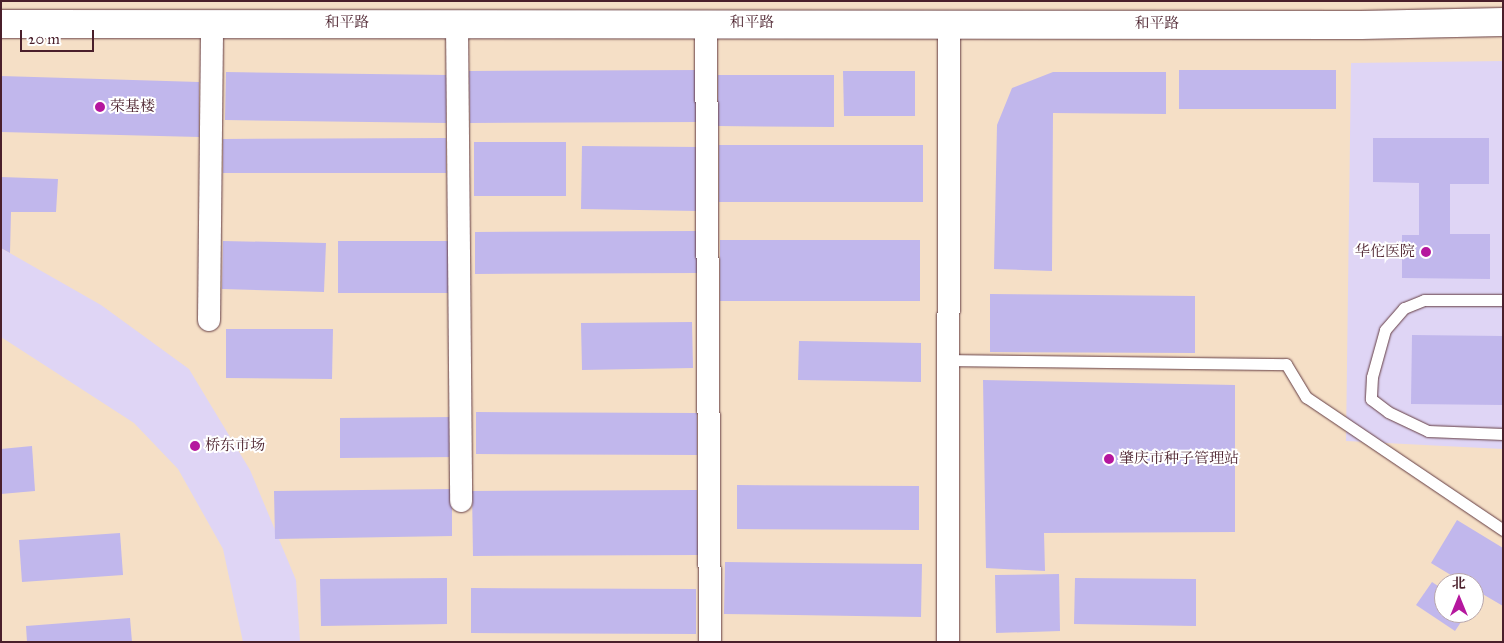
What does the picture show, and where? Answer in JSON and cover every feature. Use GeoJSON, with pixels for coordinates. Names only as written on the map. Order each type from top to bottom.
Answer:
{"type":"FeatureCollection","features":[{"type":"Feature","properties":{"kind":"main road","name":"和平路"},"geometry":{"type":"LineString","coordinates":[[1,24],[948,23],[1361,25],[1503,22]]}},
{"type":"Feature","properties":{"kind":"street"},"geometry":{"type":"LineString","coordinates":[[457,23],[461,501]]}},
{"type":"Feature","properties":{"kind":"street"},"geometry":{"type":"LineString","coordinates":[[706,23],[710,640]]}},
{"type":"Feature","properties":{"kind":"street"},"geometry":{"type":"LineString","coordinates":[[948,23],[948,642]]}},
{"type":"Feature","properties":{"kind":"street"},"geometry":{"type":"LineString","coordinates":[[209,320],[212,24]]}},
{"type":"Feature","properties":{"kind":"lane"},"geometry":{"type":"LineString","coordinates":[[1503,300],[1424,300],[1404,308],[1386,330],[1372,377],[1371,399],[1388,412],[1428,431],[1503,434]]}},
{"type":"Feature","properties":{"kind":"lane"},"geometry":{"type":"LineString","coordinates":[[948,360],[1286,364],[1306,397],[1503,530]]}},
{"type":"Feature","properties":{"kind":"shaded area","name":"华佗医院"},"geometry":{"type":"Polygon","coordinates":[[[1503,61],[1503,449],[1346,441],[1351,63],[1503,61]]]}},
{"type":"Feature","properties":{"kind":"shaded area","name":"桥东市场"},"geometry":{"type":"Polygon","coordinates":[[[1,248],[101,305],[189,369],[250,470],[296,580],[300,642],[243,642],[223,549],[178,469],[134,423],[1,337],[1,248]]]}},
{"type":"Feature","properties":{"kind":"building"},"geometry":{"type":"Polygon","coordinates":[[[701,70],[701,122],[470,123],[469,71],[701,70]]]}},
{"type":"Feature","properties":{"kind":"building"},"geometry":{"type":"Polygon","coordinates":[[[1179,70],[1336,70],[1336,109],[1179,109],[1179,70]]]}},
{"type":"Feature","properties":{"kind":"building"},"geometry":{"type":"Polygon","coordinates":[[[843,71],[915,71],[915,116],[844,116],[843,71]]]}},
{"type":"Feature","properties":{"kind":"building"},"geometry":{"type":"Polygon","coordinates":[[[226,72],[447,75],[446,123],[225,120],[226,72]]]}},
{"type":"Feature","properties":{"kind":"building"},"geometry":{"type":"Polygon","coordinates":[[[1053,72],[1166,72],[1166,114],[1053,113],[1052,271],[994,269],[997,125],[1012,88],[1053,72]]]}},
{"type":"Feature","properties":{"kind":"building"},"geometry":{"type":"Polygon","coordinates":[[[718,75],[834,75],[834,127],[718,126],[718,75]]]}},
{"type":"Feature","properties":{"kind":"building","name":"荣基楼"},"geometry":{"type":"Polygon","coordinates":[[[1,76],[199,82],[199,137],[1,132],[1,76]]]}},
{"type":"Feature","properties":{"kind":"building"},"geometry":{"type":"Polygon","coordinates":[[[446,138],[446,173],[223,173],[223,139],[446,138]]]}},
{"type":"Feature","properties":{"kind":"building"},"geometry":{"type":"Polygon","coordinates":[[[1373,138],[1489,138],[1489,184],[1450,184],[1450,234],[1490,234],[1490,279],[1402,278],[1402,235],[1419,235],[1419,183],[1373,182],[1373,138]]]}},
{"type":"Feature","properties":{"kind":"building"},"geometry":{"type":"Polygon","coordinates":[[[474,142],[566,142],[566,196],[474,196],[474,142]]]}},
{"type":"Feature","properties":{"kind":"building"},"geometry":{"type":"Polygon","coordinates":[[[719,145],[923,145],[923,202],[719,202],[719,145]]]}},
{"type":"Feature","properties":{"kind":"building"},"geometry":{"type":"Polygon","coordinates":[[[582,146],[697,147],[697,211],[581,209],[582,146]]]}},
{"type":"Feature","properties":{"kind":"building"},"geometry":{"type":"Polygon","coordinates":[[[1,177],[58,179],[56,212],[11,212],[10,253],[1,248],[1,177]]]}},
{"type":"Feature","properties":{"kind":"building"},"geometry":{"type":"Polygon","coordinates":[[[697,231],[697,273],[475,274],[475,232],[697,231]]]}},
{"type":"Feature","properties":{"kind":"building"},"geometry":{"type":"Polygon","coordinates":[[[720,240],[920,240],[920,301],[720,301],[720,240]]]}},
{"type":"Feature","properties":{"kind":"building"},"geometry":{"type":"Polygon","coordinates":[[[223,241],[326,243],[324,292],[222,289],[223,241]]]}},
{"type":"Feature","properties":{"kind":"building"},"geometry":{"type":"Polygon","coordinates":[[[338,241],[452,241],[452,293],[338,293],[338,241]]]}},
{"type":"Feature","properties":{"kind":"building"},"geometry":{"type":"Polygon","coordinates":[[[990,294],[1195,296],[1195,353],[990,352],[990,294]]]}},
{"type":"Feature","properties":{"kind":"building"},"geometry":{"type":"Polygon","coordinates":[[[692,322],[693,368],[582,370],[581,323],[692,322]]]}},
{"type":"Feature","properties":{"kind":"building"},"geometry":{"type":"Polygon","coordinates":[[[226,329],[333,329],[332,379],[226,378],[226,329]]]}},
{"type":"Feature","properties":{"kind":"building"},"geometry":{"type":"Polygon","coordinates":[[[1412,335],[1503,336],[1503,405],[1411,404],[1412,335]]]}},
{"type":"Feature","properties":{"kind":"building"},"geometry":{"type":"Polygon","coordinates":[[[799,341],[921,343],[921,382],[798,380],[799,341]]]}},
{"type":"Feature","properties":{"kind":"building","name":"肇庆市种子管理站"},"geometry":{"type":"Polygon","coordinates":[[[983,380],[1235,385],[1235,532],[1044,533],[1045,571],[986,568],[983,380]]]}},
{"type":"Feature","properties":{"kind":"building"},"geometry":{"type":"Polygon","coordinates":[[[476,412],[697,413],[697,455],[476,454],[476,412]]]}},
{"type":"Feature","properties":{"kind":"building"},"geometry":{"type":"Polygon","coordinates":[[[455,417],[455,457],[340,458],[340,418],[455,417]]]}},
{"type":"Feature","properties":{"kind":"building"},"geometry":{"type":"Polygon","coordinates":[[[32,446],[35,491],[1,494],[1,449],[32,446]]]}},
{"type":"Feature","properties":{"kind":"building"},"geometry":{"type":"Polygon","coordinates":[[[737,485],[919,486],[919,530],[737,529],[737,485]]]}},
{"type":"Feature","properties":{"kind":"building"},"geometry":{"type":"Polygon","coordinates":[[[452,489],[452,536],[275,539],[274,491],[452,489]]]}},
{"type":"Feature","properties":{"kind":"building"},"geometry":{"type":"Polygon","coordinates":[[[697,490],[698,555],[473,556],[472,491],[697,490]]]}},
{"type":"Feature","properties":{"kind":"building"},"geometry":{"type":"Polygon","coordinates":[[[1457,520],[1503,548],[1503,606],[1484,595],[1484,573],[1448,573],[1431,563],[1457,520]]]}},
{"type":"Feature","properties":{"kind":"building"},"geometry":{"type":"Polygon","coordinates":[[[120,533],[123,575],[22,582],[19,540],[120,533]]]}},
{"type":"Feature","properties":{"kind":"building"},"geometry":{"type":"Polygon","coordinates":[[[725,562],[922,564],[921,617],[724,614],[725,562]]]}},
{"type":"Feature","properties":{"kind":"building"},"geometry":{"type":"Polygon","coordinates":[[[1059,574],[1060,631],[996,633],[995,575],[1059,574]]]}},
{"type":"Feature","properties":{"kind":"building"},"geometry":{"type":"Polygon","coordinates":[[[447,578],[447,624],[321,626],[320,579],[447,578]]]}},
{"type":"Feature","properties":{"kind":"building"},"geometry":{"type":"Polygon","coordinates":[[[1075,578],[1196,579],[1196,626],[1074,624],[1075,578]]]}},
{"type":"Feature","properties":{"kind":"building"},"geometry":{"type":"Polygon","coordinates":[[[1432,582],[1434,583],[1434,617],[1416,605],[1432,582]]]}},
{"type":"Feature","properties":{"kind":"building"},"geometry":{"type":"Polygon","coordinates":[[[471,588],[696,589],[696,634],[471,633],[471,588]]]}},
{"type":"Feature","properties":{"kind":"building"},"geometry":{"type":"Polygon","coordinates":[[[130,618],[132,642],[27,642],[26,626],[130,618]]]}},
{"type":"Feature","properties":{"kind":"building"},"geometry":{"type":"Polygon","coordinates":[[[1443,623],[1460,623],[1455,631],[1443,623]]]}},
{"type":"Feature","properties":{"kind":"place","name":"荣基楼"},"geometry":{"type":"Point","coordinates":[100,107]}},
{"type":"Feature","properties":{"kind":"place","name":"华佗医院"},"geometry":{"type":"Point","coordinates":[1426,252]}},
{"type":"Feature","properties":{"kind":"place","name":"桥东市场"},"geometry":{"type":"Point","coordinates":[195,446]}},
{"type":"Feature","properties":{"kind":"place","name":"肇庆市种子管理站"},"geometry":{"type":"Point","coordinates":[1109,459]}}]}
